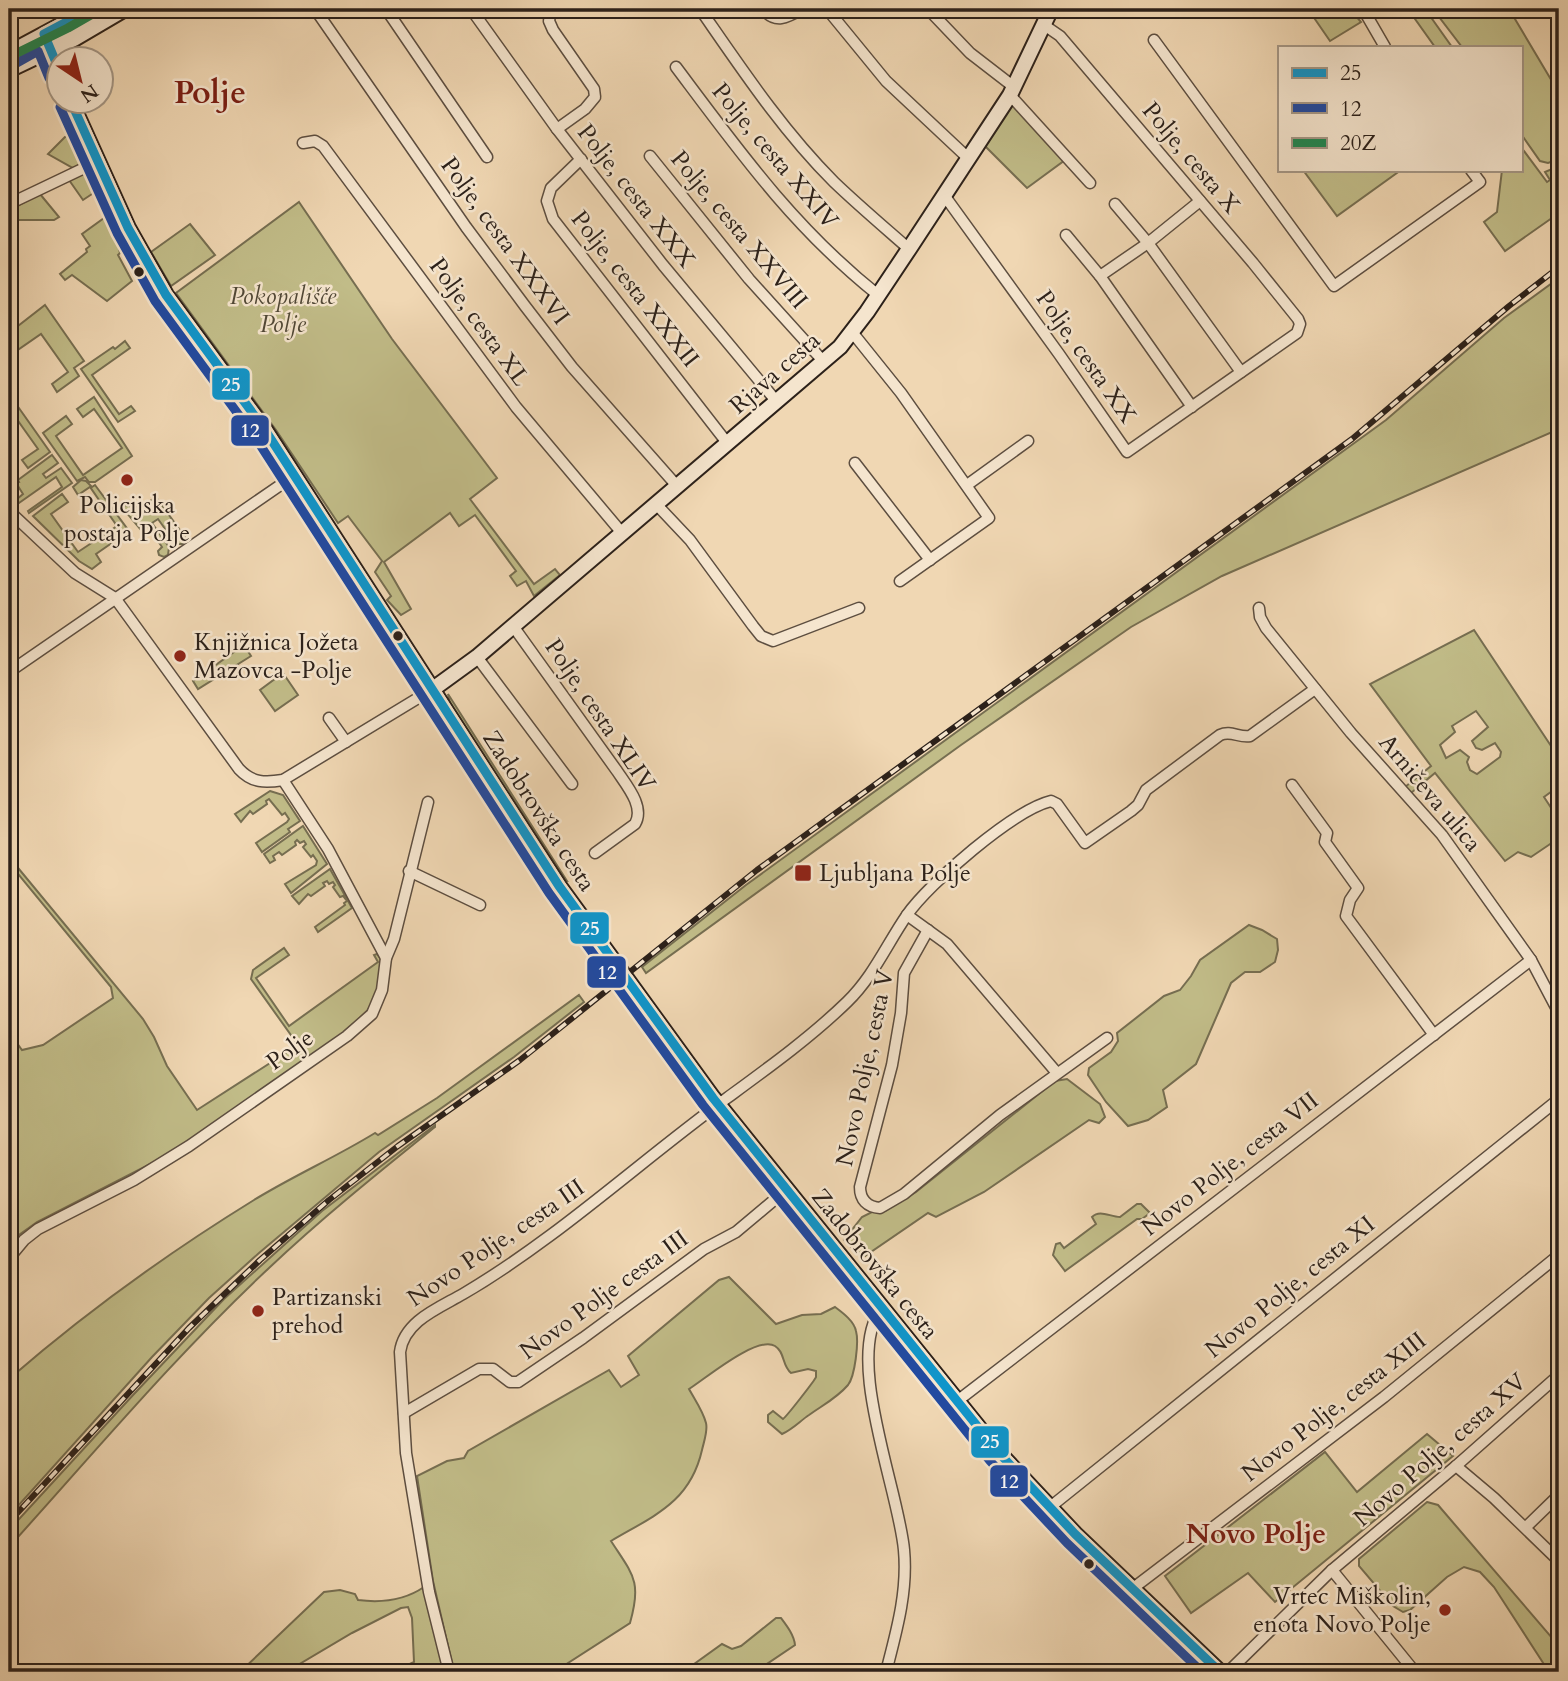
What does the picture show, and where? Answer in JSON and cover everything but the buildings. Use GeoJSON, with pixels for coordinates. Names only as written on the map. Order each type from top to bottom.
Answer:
{"type":"FeatureCollection","features":[{"type":"Feature","properties":{"kind":"main road"},"geometry":{"type":"LineString","coordinates":[[9,53],[91,9]]}},
{"type":"Feature","properties":{"kind":"main road"},"geometry":{"type":"LineString","coordinates":[[58,46],[125,9]]}},
{"type":"Feature","properties":{"kind":"main road","name":"Rjava cesta"},"geometry":{"type":"LineString","coordinates":[[433,689],[477,657],[728,444],[824,362],[852,332],[1012,91],[1051,9]]}},
{"type":"Feature","properties":{"kind":"main road"},"geometry":{"type":"LineString","coordinates":[[44,34],[49,46]]}},
{"type":"Feature","properties":{"kind":"main road"},"geometry":{"type":"LineString","coordinates":[[9,70],[46,52]]}},
{"type":"Feature","properties":{"kind":"main road","name":"Zadobrovška cesta"},"geometry":{"type":"LineString","coordinates":[[77,116],[139,251],[166,295],[295,475],[559,886],[718,1104],[956,1402],[1049,1508],[1220,1672]]}},
{"type":"Feature","properties":{"kind":"street","name":"Polje, cesta XXXVI"},"geometry":{"type":"LineString","coordinates":[[315,9],[466,228],[524,306],[572,367],[677,486]]}},
{"type":"Feature","properties":{"kind":"street"},"geometry":{"type":"LineString","coordinates":[[386,9],[487,157]]}},
{"type":"Feature","properties":{"kind":"street","name":"Polje, cesta XXX"},"geometry":{"type":"LineString","coordinates":[[471,9],[557,129],[663,264],[777,402]]}},
{"type":"Feature","properties":{"kind":"street"},"geometry":{"type":"LineString","coordinates":[[551,9],[550,22],[553,30],[594,89],[595,97],[585,109],[557,129]]}},
{"type":"Feature","properties":{"kind":"street"},"geometry":{"type":"LineString","coordinates":[[699,9],[762,96],[814,160],[834,182],[909,249]]}},
{"type":"Feature","properties":{"kind":"street"},"geometry":{"type":"LineString","coordinates":[[763,9],[777,19],[788,17],[802,9]]}},
{"type":"Feature","properties":{"kind":"street"},"geometry":{"type":"LineString","coordinates":[[827,9],[886,81],[968,158]]}},
{"type":"Feature","properties":{"kind":"street"},"geometry":{"type":"LineString","coordinates":[[928,9],[970,53],[1012,91],[1090,184]]}},
{"type":"Feature","properties":{"kind":"street"},"geometry":{"type":"LineString","coordinates":[[1363,9],[1384,46]]}},
{"type":"Feature","properties":{"kind":"street","name":"Polje, cesta X"},"geometry":{"type":"LineString","coordinates":[[1044,25],[1060,36],[1253,263],[1300,324],[1297,333],[1241,372]]}},
{"type":"Feature","properties":{"kind":"street"},"geometry":{"type":"LineString","coordinates":[[1154,40],[1334,286],[1480,182],[1472,172]]}},
{"type":"Feature","properties":{"kind":"street","name":"Polje, cesta XXIV"},"geometry":{"type":"LineString","coordinates":[[676,67],[753,170],[807,233],[878,295]]}},
{"type":"Feature","properties":{"kind":"street","name":"Polje, cesta XL"},"geometry":{"type":"LineString","coordinates":[[303,143],[315,141],[323,146],[516,407],[622,533]]}},
{"type":"Feature","properties":{"kind":"street","name":"Polje, cesta XXVIII"},"geometry":{"type":"LineString","coordinates":[[650,156],[749,279],[824,362]]}},
{"type":"Feature","properties":{"kind":"street","name":"Polje, cesta XXXII"},"geometry":{"type":"LineString","coordinates":[[581,159],[551,188],[547,201],[553,219],[728,444]]}},
{"type":"Feature","properties":{"kind":"street"},"geometry":{"type":"LineString","coordinates":[[9,204],[97,162]]}},
{"type":"Feature","properties":{"kind":"street","name":"Polje, cesta XX"},"geometry":{"type":"LineString","coordinates":[[944,195],[1127,452],[1192,407]]}},
{"type":"Feature","properties":{"kind":"street"},"geometry":{"type":"LineString","coordinates":[[1100,276],[1200,201]]}},
{"type":"Feature","properties":{"kind":"street"},"geometry":{"type":"LineString","coordinates":[[1066,235],[1100,276],[1192,407],[1241,372],[1147,243],[1115,204]]}},
{"type":"Feature","properties":{"kind":"street"},"geometry":{"type":"LineString","coordinates":[[852,332],[901,393],[989,517],[900,581]]}},
{"type":"Feature","properties":{"kind":"street"},"geometry":{"type":"LineString","coordinates":[[967,485],[1028,441]]}},
{"type":"Feature","properties":{"kind":"street"},"geometry":{"type":"LineString","coordinates":[[855,463],[930,560]]}},
{"type":"Feature","properties":{"kind":"street"},"geometry":{"type":"LineString","coordinates":[[9,672],[295,475]]}},
{"type":"Feature","properties":{"kind":"street"},"geometry":{"type":"LineString","coordinates":[[656,504],[690,540],[752,626],[766,639],[773,641],[859,608]]}},
{"type":"Feature","properties":{"kind":"street"},"geometry":{"type":"LineString","coordinates":[[9,511],[75,573],[115,598],[243,773],[259,782],[283,780],[433,689]]}},
{"type":"Feature","properties":{"kind":"street","name":"Arničeva ulica"},"geometry":{"type":"LineString","coordinates":[[1259,608],[1266,628],[1315,689],[1442,835],[1531,960],[1559,1013]]}},
{"type":"Feature","properties":{"kind":"street","name":"Polje, cesta XLIV"},"geometry":{"type":"LineString","coordinates":[[513,626],[623,780],[638,809],[639,818],[635,824],[596,853]]}},
{"type":"Feature","properties":{"kind":"street"},"geometry":{"type":"LineString","coordinates":[[477,657],[572,784]]}},
{"type":"Feature","properties":{"kind":"street"},"geometry":{"type":"LineString","coordinates":[[718,1104],[848,1001],[877,964],[922,895],[977,847],[1030,809],[1051,801],[1057,804],[1085,843],[1138,806],[1146,790],[1220,735],[1227,732],[1250,736],[1315,689]]}},
{"type":"Feature","properties":{"kind":"street"},"geometry":{"type":"LineString","coordinates":[[329,719],[346,742]]}},
{"type":"Feature","properties":{"kind":"street"},"geometry":{"type":"LineString","coordinates":[[283,780],[328,849],[386,958]]}},
{"type":"Feature","properties":{"kind":"street"},"geometry":{"type":"LineString","coordinates":[[1292,785],[1327,833],[1325,842],[1358,888],[1346,908],[1346,916],[1434,1035]]}},
{"type":"Feature","properties":{"kind":"street","name":"Polje"},"geometry":{"type":"LineString","coordinates":[[9,1258],[24,1240],[38,1229],[134,1180],[190,1146],[347,1036],[372,1014],[382,990],[386,958],[394,939],[428,803]]}},
{"type":"Feature","properties":{"kind":"street"},"geometry":{"type":"LineString","coordinates":[[409,872],[480,905]]}},
{"type":"Feature","properties":{"kind":"street"},"geometry":{"type":"LineString","coordinates":[[907,915],[947,944],[1057,1073],[1107,1038]]}},
{"type":"Feature","properties":{"kind":"street","name":"Novo Polje, cesta V"},"geometry":{"type":"LineString","coordinates":[[928,930],[904,973],[901,1013],[892,1065],[860,1187],[860,1194],[866,1203],[880,1208],[904,1194],[1000,1115],[1057,1073]]}},
{"type":"Feature","properties":{"kind":"street","name":"Novo Polje, cesta VII"},"geometry":{"type":"LineString","coordinates":[[956,1402],[1531,960]]}},
{"type":"Feature","properties":{"kind":"street","name":"Novo Polje, cesta XI"},"geometry":{"type":"LineString","coordinates":[[1049,1508],[1559,1099]]}},
{"type":"Feature","properties":{"kind":"street","name":"Novo Polje, cesta III"},"geometry":{"type":"LineString","coordinates":[[449,1672],[429,1592],[406,1453],[401,1339],[421,1319],[484,1282],[565,1225],[718,1104]]}},
{"type":"Feature","properties":{"kind":"street","name":"Novo Polje cesta III"},"geometry":{"type":"LineString","coordinates":[[404,1413],[479,1369],[493,1368],[510,1382],[518,1382],[704,1249],[736,1232],[786,1190]]}},
{"type":"Feature","properties":{"kind":"street","name":"Novo Polje, cesta XIII"},"geometry":{"type":"LineString","coordinates":[[1132,1589],[1384,1397],[1559,1255]]}},
{"type":"Feature","properties":{"kind":"street"},"geometry":{"type":"LineString","coordinates":[[881,1309],[870,1332],[869,1366],[878,1427],[900,1520],[905,1572],[899,1618],[886,1672]]}},
{"type":"Feature","properties":{"kind":"street","name":"Novo Polje, cesta XV"},"geometry":{"type":"LineString","coordinates":[[1228,1672],[1332,1570],[1559,1375]]}},
{"type":"Feature","properties":{"kind":"street"},"geometry":{"type":"LineString","coordinates":[[1456,1466],[1526,1527],[1559,1561]]}},
{"type":"Feature","properties":{"kind":"street"},"geometry":{"type":"LineString","coordinates":[[1526,1527],[1559,1494]]}},
{"type":"Feature","properties":{"kind":"street"},"geometry":{"type":"LineString","coordinates":[[1332,1570],[1415,1672]]}},
{"type":"Feature","properties":{"kind":"green space"},"geometry":{"type":"Polygon","coordinates":[[[1308,9],[1350,9],[1361,22],[1330,41],[1308,9]]]}},
{"type":"Feature","properties":{"kind":"green space"},"geometry":{"type":"Polygon","coordinates":[[[1399,9],[1425,9],[1451,46],[1434,46],[1410,12],[1401,16],[1399,9]]]}},
{"type":"Feature","properties":{"kind":"green space"},"geometry":{"type":"Polygon","coordinates":[[[1433,9],[1471,9],[1477,17],[1491,9],[1509,9],[1559,93],[1559,159],[1548,163],[1540,161],[1522,135],[1522,46],[1461,46],[1433,9]]]}},
{"type":"Feature","properties":{"kind":"green space"},"geometry":{"type":"Polygon","coordinates":[[[1011,103],[1065,160],[1027,188],[984,145],[1011,103]]]}},
{"type":"Feature","properties":{"kind":"green space"},"geometry":{"type":"Polygon","coordinates":[[[70,136],[83,163],[73,168],[48,154],[65,137],[70,136]]]}},
{"type":"Feature","properties":{"kind":"green space"},"geometry":{"type":"Polygon","coordinates":[[[1522,148],[1547,182],[1550,180],[1545,172],[1559,166],[1559,213],[1505,251],[1484,222],[1497,212],[1502,172],[1522,172],[1522,148]]]}},
{"type":"Feature","properties":{"kind":"green space"},"geometry":{"type":"Polygon","coordinates":[[[1304,172],[1398,172],[1337,216],[1304,172]]]}},
{"type":"Feature","properties":{"kind":"green space"},"geometry":{"type":"Polygon","coordinates":[[[83,174],[95,179],[107,208],[95,192],[83,200],[69,180],[83,174]]]}},
{"type":"Feature","properties":{"kind":"green space"},"geometry":{"type":"Polygon","coordinates":[[[40,194],[59,217],[54,220],[9,220],[11,209],[40,194]]]}},
{"type":"Feature","properties":{"kind":"green space","name":"Pokopališče Polje"},"geometry":{"type":"Polygon","coordinates":[[[299,202],[392,339],[497,478],[470,499],[534,584],[555,569],[560,575],[534,596],[526,581],[517,586],[510,576],[516,571],[475,515],[459,526],[450,513],[384,562],[411,609],[401,615],[387,600],[391,596],[375,572],[382,561],[348,516],[338,523],[276,430],[176,293],[299,202]]]}},
{"type":"Feature","properties":{"kind":"green space"},"geometry":{"type":"Polygon","coordinates":[[[111,213],[120,253],[118,255],[132,281],[107,301],[72,275],[65,280],[60,274],[87,252],[86,249],[90,246],[82,234],[111,213]]]}},
{"type":"Feature","properties":{"kind":"green space"},"geometry":{"type":"Polygon","coordinates":[[[190,224],[215,255],[171,286],[151,252],[190,224]]]}},
{"type":"Feature","properties":{"kind":"green space"},"geometry":{"type":"Polygon","coordinates":[[[1559,278],[1559,429],[1222,576],[1131,627],[961,745],[646,973],[642,967],[746,885],[1386,420],[1504,318],[1559,278]]]}},
{"type":"Feature","properties":{"kind":"green space"},"geometry":{"type":"Polygon","coordinates":[[[45,305],[84,361],[74,368],[79,376],[57,392],[52,384],[68,372],[41,334],[9,356],[9,333],[45,305]]]}},
{"type":"Feature","properties":{"kind":"green space"},"geometry":{"type":"Polygon","coordinates":[[[125,341],[130,348],[92,375],[119,414],[131,406],[135,411],[118,422],[81,369],[125,341]]]}},
{"type":"Feature","properties":{"kind":"green space"},"geometry":{"type":"Polygon","coordinates":[[[9,394],[50,452],[28,468],[22,460],[38,449],[11,411],[9,412],[9,394]]]}},
{"type":"Feature","properties":{"kind":"green space"},"geometry":{"type":"Polygon","coordinates":[[[94,397],[132,456],[95,482],[89,482],[85,477],[77,481],[43,433],[66,416],[72,424],[56,436],[83,475],[122,448],[94,409],[83,417],[77,409],[94,397]]]}},
{"type":"Feature","properties":{"kind":"green space"},"geometry":{"type":"Polygon","coordinates":[[[52,455],[58,463],[43,474],[46,478],[61,468],[72,483],[29,513],[28,511],[62,487],[56,477],[19,503],[9,492],[9,488],[17,499],[23,494],[16,483],[13,483],[19,482],[18,480],[52,455]]]}},
{"type":"Feature","properties":{"kind":"green space"},"geometry":{"type":"Polygon","coordinates":[[[81,480],[92,487],[95,485],[129,531],[96,554],[101,562],[92,569],[79,561],[33,516],[62,494],[68,502],[51,514],[78,552],[117,526],[90,487],[78,495],[73,487],[81,480]]]}},
{"type":"Feature","properties":{"kind":"green space"},"geometry":{"type":"Polygon","coordinates":[[[156,497],[187,540],[183,544],[176,544],[158,519],[152,523],[169,547],[168,555],[164,557],[159,555],[158,551],[162,547],[148,526],[141,530],[121,506],[141,507],[156,497]]]}},
{"type":"Feature","properties":{"kind":"green space"},"geometry":{"type":"Polygon","coordinates":[[[1474,630],[1559,758],[1559,786],[1544,797],[1559,820],[1559,838],[1531,857],[1518,852],[1505,861],[1435,773],[1411,793],[1405,787],[1431,766],[1370,684],[1474,630]],[[1476,711],[1452,726],[1455,732],[1440,745],[1446,758],[1460,750],[1469,757],[1467,762],[1470,770],[1477,774],[1500,757],[1501,752],[1495,743],[1482,750],[1476,748],[1472,741],[1488,727],[1476,711]]]}},
{"type":"Feature","properties":{"kind":"green space"},"geometry":{"type":"Polygon","coordinates":[[[244,645],[251,656],[198,689],[193,681],[244,645]]]}},
{"type":"Feature","properties":{"kind":"green space"},"geometry":{"type":"Polygon","coordinates":[[[283,673],[298,695],[275,711],[260,690],[283,673]]]}},
{"type":"Feature","properties":{"kind":"green space"},"geometry":{"type":"Polygon","coordinates":[[[448,694],[567,881],[562,881],[450,704],[448,694]]]}},
{"type":"Feature","properties":{"kind":"green space"},"geometry":{"type":"Polygon","coordinates":[[[434,705],[551,887],[552,894],[434,705]]]}},
{"type":"Feature","properties":{"kind":"green space"},"geometry":{"type":"Polygon","coordinates":[[[270,791],[283,795],[300,821],[288,829],[290,832],[262,852],[256,843],[287,822],[289,819],[285,813],[282,815],[269,799],[267,804],[253,814],[250,811],[241,822],[235,814],[270,791]]]}},
{"type":"Feature","properties":{"kind":"green space"},"geometry":{"type":"Polygon","coordinates":[[[303,826],[327,864],[291,893],[285,884],[316,865],[317,861],[303,847],[306,844],[304,841],[300,843],[297,840],[296,845],[282,855],[279,852],[273,856],[275,860],[270,863],[264,854],[303,826]]]}},
{"type":"Feature","properties":{"kind":"green space"},"geometry":{"type":"Polygon","coordinates":[[[9,857],[143,1019],[167,1066],[197,1110],[298,1045],[251,979],[253,970],[284,948],[289,955],[256,978],[289,1026],[378,962],[374,955],[377,954],[382,960],[381,978],[373,1002],[343,1034],[227,1116],[162,1158],[37,1222],[9,1242],[9,1032],[22,1050],[43,1045],[113,998],[111,987],[9,863],[9,857]]]}},
{"type":"Feature","properties":{"kind":"green space"},"geometry":{"type":"Polygon","coordinates":[[[330,869],[352,908],[318,932],[315,927],[347,901],[343,896],[340,897],[333,887],[333,882],[329,884],[327,881],[323,883],[325,886],[311,896],[308,894],[299,904],[292,896],[330,869]]]}},
{"type":"Feature","properties":{"kind":"green space"},"geometry":{"type":"Polygon","coordinates":[[[1249,925],[1277,939],[1275,962],[1260,972],[1245,972],[1231,983],[1196,1064],[1163,1090],[1167,1107],[1148,1120],[1128,1126],[1106,1102],[1088,1075],[1089,1068],[1111,1052],[1118,1041],[1117,1033],[1164,996],[1180,990],[1200,960],[1249,925]]]}},
{"type":"Feature","properties":{"kind":"green space"},"geometry":{"type":"Polygon","coordinates":[[[579,995],[584,1002],[514,1057],[379,1152],[209,1298],[152,1357],[9,1516],[9,1379],[97,1307],[190,1241],[269,1191],[375,1133],[378,1135],[437,1098],[579,995]]]}},
{"type":"Feature","properties":{"kind":"green space"},"geometry":{"type":"Polygon","coordinates":[[[1067,1079],[1100,1104],[1105,1117],[1099,1123],[1089,1120],[984,1192],[936,1217],[928,1213],[865,1256],[844,1240],[862,1217],[874,1211],[885,1211],[916,1192],[1055,1081],[1067,1079]]]}},
{"type":"Feature","properties":{"kind":"green space"},"geometry":{"type":"Polygon","coordinates":[[[435,1125],[309,1231],[235,1301],[136,1405],[9,1547],[9,1530],[224,1299],[322,1211],[435,1125]]]}},
{"type":"Feature","properties":{"kind":"green space"},"geometry":{"type":"Polygon","coordinates":[[[1137,1204],[1141,1204],[1150,1213],[1137,1219],[1065,1271],[1053,1255],[1056,1244],[1060,1243],[1064,1248],[1096,1224],[1092,1217],[1095,1215],[1102,1213],[1120,1217],[1137,1204]]]}},
{"type":"Feature","properties":{"kind":"green space"},"geometry":{"type":"Polygon","coordinates":[[[729,1277],[776,1324],[802,1315],[821,1314],[835,1307],[845,1315],[853,1324],[857,1336],[857,1351],[848,1385],[835,1398],[782,1434],[768,1422],[768,1415],[773,1411],[783,1419],[814,1380],[816,1371],[808,1369],[791,1373],[775,1346],[767,1344],[744,1352],[689,1389],[703,1414],[706,1433],[689,1483],[668,1506],[611,1541],[633,1579],[635,1597],[630,1623],[554,1672],[454,1672],[433,1581],[417,1476],[447,1461],[464,1458],[468,1451],[609,1370],[621,1387],[639,1375],[628,1356],[719,1280],[729,1277]]]}},
{"type":"Feature","properties":{"kind":"green space"},"geometry":{"type":"Polygon","coordinates":[[[1427,1434],[1453,1456],[1275,1602],[1248,1573],[1191,1613],[1165,1576],[1325,1452],[1357,1492],[1427,1434]]]}},
{"type":"Feature","properties":{"kind":"green space"},"geometry":{"type":"Polygon","coordinates":[[[1427,1502],[1438,1505],[1553,1639],[1559,1648],[1559,1672],[1549,1672],[1494,1587],[1480,1572],[1464,1567],[1447,1577],[1410,1610],[1403,1612],[1393,1606],[1359,1566],[1359,1559],[1427,1502]]]}},
{"type":"Feature","properties":{"kind":"green space"},"geometry":{"type":"Polygon","coordinates":[[[424,1587],[445,1672],[393,1672],[414,1662],[412,1618],[408,1607],[352,1633],[286,1672],[240,1672],[324,1592],[340,1590],[355,1594],[358,1600],[384,1601],[401,1598],[424,1587]]]}},
{"type":"Feature","properties":{"kind":"green space"},"geometry":{"type":"Polygon","coordinates":[[[776,1618],[781,1618],[786,1624],[795,1645],[755,1672],[683,1672],[722,1644],[732,1649],[741,1646],[776,1618]]]}},
{"type":"Feature","properties":{"kind":"railway"},"geometry":{"type":"LineString","coordinates":[[9,1522],[189,1328],[260,1260],[329,1200],[398,1146],[520,1060],[757,870],[1352,439],[1559,267]]}},
{"type":"Feature","properties":{"kind":"transit line","name":"25"},"geometry":{"type":"LineString","coordinates":[[49,46],[44,34],[91,9]]}},
{"type":"Feature","properties":{"kind":"transit line","name":"20Z"},"geometry":{"type":"LineString","coordinates":[[9,57],[101,9]]}},
{"type":"Feature","properties":{"kind":"transit line","name":"12"},"geometry":{"type":"LineString","coordinates":[[15,64],[38,51],[46,71]]}},
{"type":"Feature","properties":{"kind":"transit line","name":"12"},"geometry":{"type":"LineString","coordinates":[[64,116],[117,233],[155,301],[255,437],[549,893],[703,1105],[990,1461],[1067,1543],[1202,1672]]}},
{"type":"Feature","properties":{"kind":"transit line","name":"25"},"geometry":{"type":"LineString","coordinates":[[77,116],[128,228],[166,295],[265,430],[559,886],[713,1098],[999,1453],[1075,1534],[1220,1672]]}},
{"type":"Feature","properties":{"kind":"place","name":"Policijska postaja Polje"},"geometry":{"type":"Point","coordinates":[127,480]}},
{"type":"Feature","properties":{"kind":"place","name":"Knjižnica Jožeta Mazovca -Polje"},"geometry":{"type":"Point","coordinates":[180,656]}},
{"type":"Feature","properties":{"kind":"place","name":"Ljubljana Polje"},"geometry":{"type":"Point","coordinates":[803,873]}},
{"type":"Feature","properties":{"kind":"place","name":"Partizanski prehod"},"geometry":{"type":"Point","coordinates":[258,1311]}},
{"type":"Feature","properties":{"kind":"place","name":"Vrtec Miškolin, enota Novo Polje"},"geometry":{"type":"Point","coordinates":[1445,1610]}},
{"type":"Feature","properties":{"kind":"district","name":"Polje"},"geometry":{"type":"Point","coordinates":[210,93]}},
{"type":"Feature","properties":{"kind":"district","name":"Novo Polje"},"geometry":{"type":"Point","coordinates":[1256,1534]}}]}
